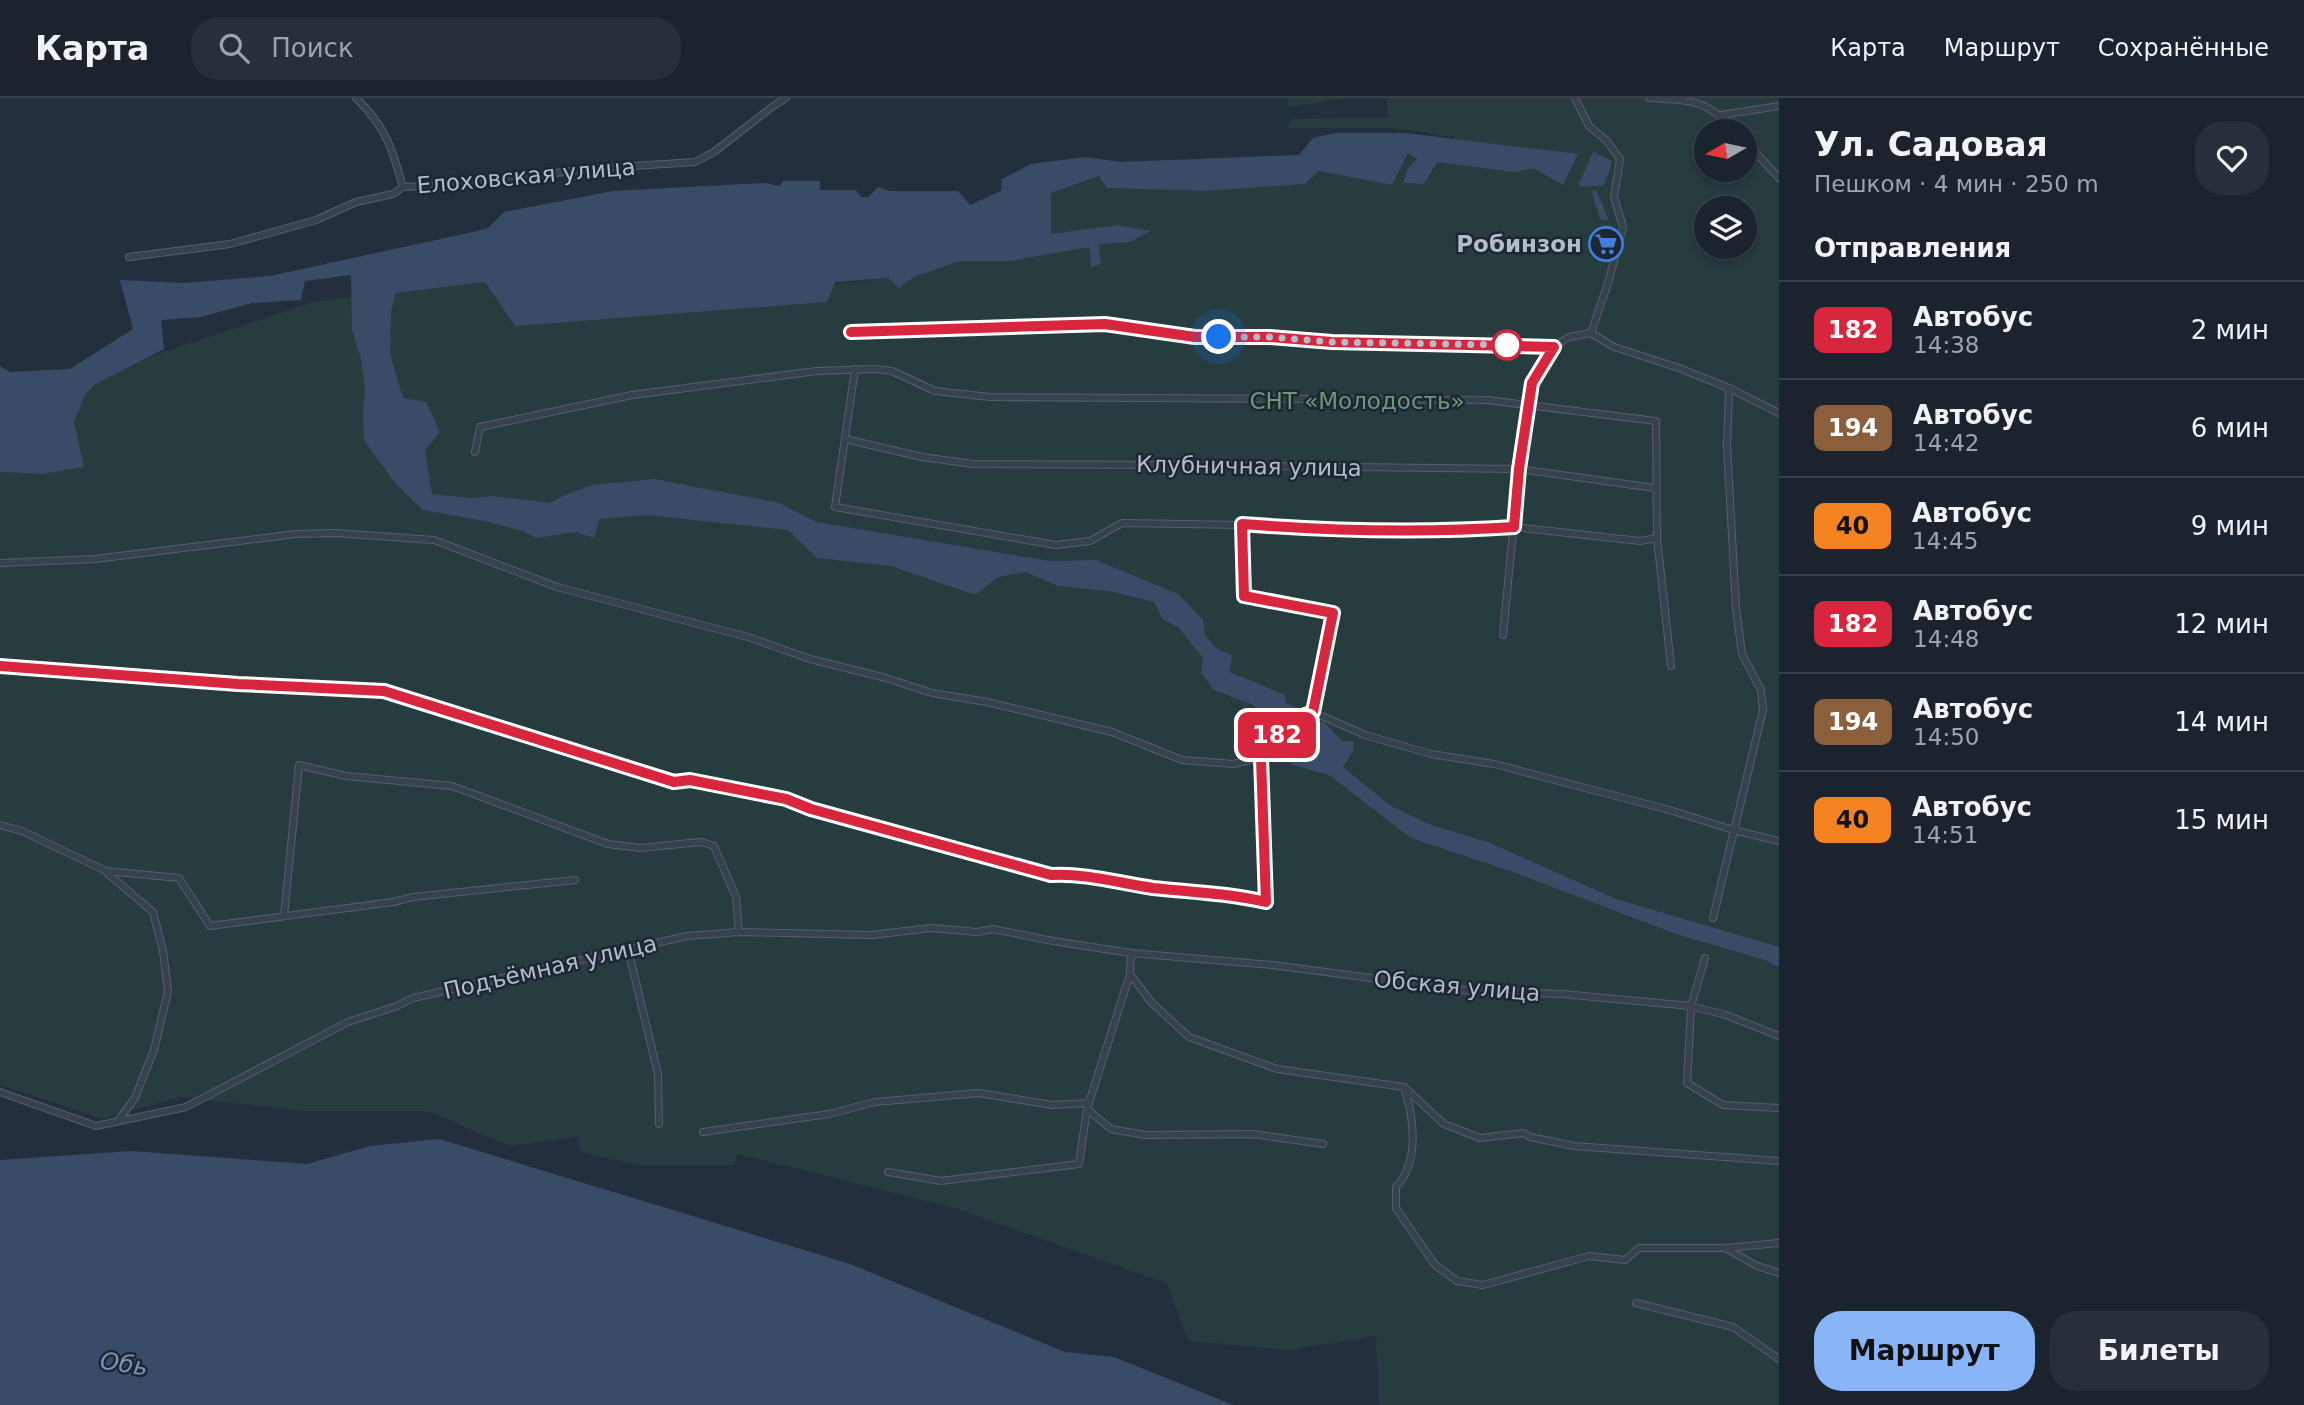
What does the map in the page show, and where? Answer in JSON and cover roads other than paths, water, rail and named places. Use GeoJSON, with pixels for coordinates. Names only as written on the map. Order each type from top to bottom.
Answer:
{"type":"FeatureCollection","features":[{"type":"Feature","properties":{"kind":"street"},"geometry":{"type":"LineString","coordinates":[[356,98],[373,115],[390,143],[403,187]]}},
{"type":"Feature","properties":{"kind":"street","name":"Елоховская улица"},"geometry":{"type":"LineString","coordinates":[[129,257],[230,244],[316,220],[356,202],[393,194],[403,187],[471,184],[587,169],[695,162],[714,152],[786,98]]}},
{"type":"Feature","properties":{"kind":"street"},"geometry":{"type":"LineString","coordinates":[[1575,98],[1589,127],[1606,141],[1620,159],[1614,197],[1623,227],[1591,333]]}},
{"type":"Feature","properties":{"kind":"street"},"geometry":{"type":"LineString","coordinates":[[1649,98],[1692,100],[1725,119]]}},
{"type":"Feature","properties":{"kind":"street"},"geometry":{"type":"LineString","coordinates":[[1721,115],[1779,106]]}},
{"type":"Feature","properties":{"kind":"street"},"geometry":{"type":"LineString","coordinates":[[1757,154],[1779,178]]}},
{"type":"Feature","properties":{"kind":"street"},"geometry":{"type":"LineString","coordinates":[[851,332],[1105,324],[1195,337],[1554,347]]}},
{"type":"Feature","properties":{"kind":"street"},"geometry":{"type":"LineString","coordinates":[[1503,635],[1519,469],[1532,383],[1554,347],[1569,337],[1591,333],[1624,351],[1679,368],[1729,388],[1779,413]]}},
{"type":"Feature","properties":{"kind":"street"},"geometry":{"type":"LineString","coordinates":[[855,369],[835,507],[1056,545],[1090,541],[1122,523],[1242,524],[1311,530],[1444,532],[1514,527],[1640,541],[1657,538]]}},
{"type":"Feature","properties":{"kind":"street"},"geometry":{"type":"LineString","coordinates":[[475,452],[480,427],[632,395],[817,371],[855,369],[892,371],[935,391],[990,397],[1487,400],[1530,403],[1656,421],[1657,538],[1671,666]]}},
{"type":"Feature","properties":{"kind":"street"},"geometry":{"type":"LineString","coordinates":[[1713,918],[1763,710],[1761,690],[1742,654],[1736,608],[1727,446],[1729,388]]}},
{"type":"Feature","properties":{"kind":"street","name":"Клубничная улица"},"geometry":{"type":"LineString","coordinates":[[845,439],[922,457],[973,464],[1519,469],[1655,488]]}},
{"type":"Feature","properties":{"kind":"street"},"geometry":{"type":"LineString","coordinates":[[1242,524],[1244,596],[1333,613],[1313,712]]}},
{"type":"Feature","properties":{"kind":"street"},"geometry":{"type":"LineString","coordinates":[[0,563],[95,559],[296,534],[335,533],[434,540],[557,587],[748,638],[810,659],[886,678],[932,693],[987,702],[1112,732],[1182,760],[1233,764],[1261,758]]}},
{"type":"Feature","properties":{"kind":"street"},"geometry":{"type":"LineString","coordinates":[[0,666],[238,684],[384,691],[674,782],[690,780],[786,799],[811,809],[1051,875],[1067,874],[1154,888],[1231,894],[1266,902],[1261,758],[1287,722],[1313,712],[1364,735],[1431,754],[1494,764],[1779,841]]}},
{"type":"Feature","properties":{"kind":"street"},"geometry":{"type":"LineString","coordinates":[[284,916],[299,765],[346,776],[452,786],[608,844],[640,848],[701,842],[715,846],[736,897],[739,932]]}},
{"type":"Feature","properties":{"kind":"street"},"geometry":{"type":"LineString","coordinates":[[0,825],[22,831],[106,871],[153,912],[163,951],[168,991],[154,1050],[135,1098],[118,1121]]}},
{"type":"Feature","properties":{"kind":"street"},"geometry":{"type":"LineString","coordinates":[[106,871],[179,878],[210,926],[393,902],[413,897],[575,880]]}},
{"type":"Feature","properties":{"kind":"street","name":"Подъёмная улица"},"geometry":{"type":"LineString","coordinates":[[0,1092],[96,1126],[186,1107],[348,1022],[413,998],[687,936],[739,932],[872,935],[931,928],[976,932],[993,929],[1054,942],[1131,953]]}},
{"type":"Feature","properties":{"kind":"street"},"geometry":{"type":"LineString","coordinates":[[628,949],[658,1074],[659,1124]]}},
{"type":"Feature","properties":{"kind":"street"},"geometry":{"type":"LineString","coordinates":[[888,1172],[941,1181],[1079,1164],[1088,1106],[1130,974],[1131,953]]}},
{"type":"Feature","properties":{"kind":"street","name":"Обская улица"},"geometry":{"type":"LineString","coordinates":[[1131,953],[1272,965],[1471,991],[1562,994],[1691,1006],[1726,1015],[1779,1036]]}},
{"type":"Feature","properties":{"kind":"street"},"geometry":{"type":"LineString","coordinates":[[1705,958],[1691,1006],[1687,1083],[1723,1105],[1779,1108]]}},
{"type":"Feature","properties":{"kind":"street"},"geometry":{"type":"LineString","coordinates":[[1130,974],[1151,1002],[1189,1037],[1277,1069],[1404,1087],[1444,1124],[1480,1138],[1524,1133],[1530,1137],[1574,1146],[1779,1161]]}},
{"type":"Feature","properties":{"kind":"street"},"geometry":{"type":"LineString","coordinates":[[1404,1087],[1412,1112],[1412,1152],[1406,1177],[1396,1188],[1396,1208],[1435,1265],[1457,1281],[1483,1285],[1589,1256],[1625,1260],[1639,1248],[1726,1248],[1779,1243]]}},
{"type":"Feature","properties":{"kind":"street"},"geometry":{"type":"LineString","coordinates":[[703,1132],[830,1114],[875,1102],[979,1093],[1052,1105],[1088,1106],[1111,1129],[1145,1135],[1253,1133],[1323,1144]]}},
{"type":"Feature","properties":{"kind":"street"},"geometry":{"type":"LineString","coordinates":[[1726,1248],[1757,1266],[1779,1273]]}},
{"type":"Feature","properties":{"kind":"street"},"geometry":{"type":"LineString","coordinates":[[1636,1303],[1733,1328],[1779,1359]]}},
{"type":"Feature","properties":{"kind":"water"},"geometry":{"type":"Polygon","coordinates":[[[1335,133],[1406,133],[1578,154],[1563,185],[1533,168],[1514,172],[1437,162],[1424,184],[1403,183],[1408,168],[1417,159],[1408,153],[1392,185],[1319,171],[1305,184],[1207,191],[1107,188],[1099,176],[1051,193],[1051,234],[1117,225],[1151,231],[1130,242],[1099,244],[1101,264],[1091,267],[1089,247],[1011,261],[960,261],[914,277],[899,288],[888,278],[835,282],[827,302],[515,326],[485,282],[396,293],[391,311],[390,354],[403,398],[426,402],[440,432],[425,450],[432,494],[470,498],[494,496],[550,503],[592,485],[654,479],[779,503],[816,522],[1050,561],[1096,560],[1178,594],[1203,620],[1205,635],[1217,649],[1232,655],[1230,672],[1285,695],[1286,703],[1299,709],[1272,726],[1253,705],[1214,690],[1201,673],[1203,658],[1179,628],[1163,619],[1154,602],[1114,592],[1058,586],[1026,572],[998,577],[975,595],[891,566],[817,558],[788,530],[648,515],[600,519],[594,538],[576,532],[536,538],[523,531],[484,521],[423,510],[395,483],[364,440],[365,388],[361,359],[352,330],[351,275],[305,281],[301,300],[252,303],[201,317],[161,320],[164,349],[94,385],[85,395],[74,422],[84,467],[42,474],[0,472],[0,366],[10,372],[70,369],[133,329],[120,280],[184,283],[270,276],[473,232],[488,228],[504,212],[613,191],[765,183],[780,186],[783,181],[820,181],[820,190],[856,190],[861,197],[868,197],[878,187],[889,191],[958,191],[970,205],[1001,191],[1002,179],[1031,164],[1086,157],[1120,162],[1299,155],[1313,138],[1335,133]]]}},
{"type":"Feature","properties":{"kind":"water"},"geometry":{"type":"Polygon","coordinates":[[[1593,152],[1612,161],[1606,182],[1602,186],[1578,186],[1593,152]]]}},
{"type":"Feature","properties":{"kind":"water"},"geometry":{"type":"Polygon","coordinates":[[[1594,189],[1609,221],[1600,219],[1592,193],[1594,189]]]}},
{"type":"Feature","properties":{"kind":"water"},"geometry":{"type":"Polygon","coordinates":[[[1324,722],[1342,741],[1353,741],[1354,749],[1343,767],[1391,806],[1431,825],[1490,843],[1616,899],[1779,947],[1779,967],[1765,960],[1679,935],[1513,872],[1411,838],[1329,775],[1293,765],[1279,753],[1299,725],[1324,722]]]}},
{"type":"Feature","properties":{"kind":"water","name":"Обь"},"geometry":{"type":"Polygon","coordinates":[[[439,1139],[850,1264],[1065,1352],[1114,1357],[1233,1405],[0,1405],[0,1160],[131,1151],[307,1164],[370,1146],[439,1139]]]}},
{"type":"Feature","properties":{"kind":"place","name":"Робинзон"},"geometry":{"type":"Point","coordinates":[1606,244]}},
{"type":"Feature","properties":{"kind":"park label","name":"СНТ «Молодость»"},"geometry":{"type":"Point","coordinates":[1357,401]}}]}
